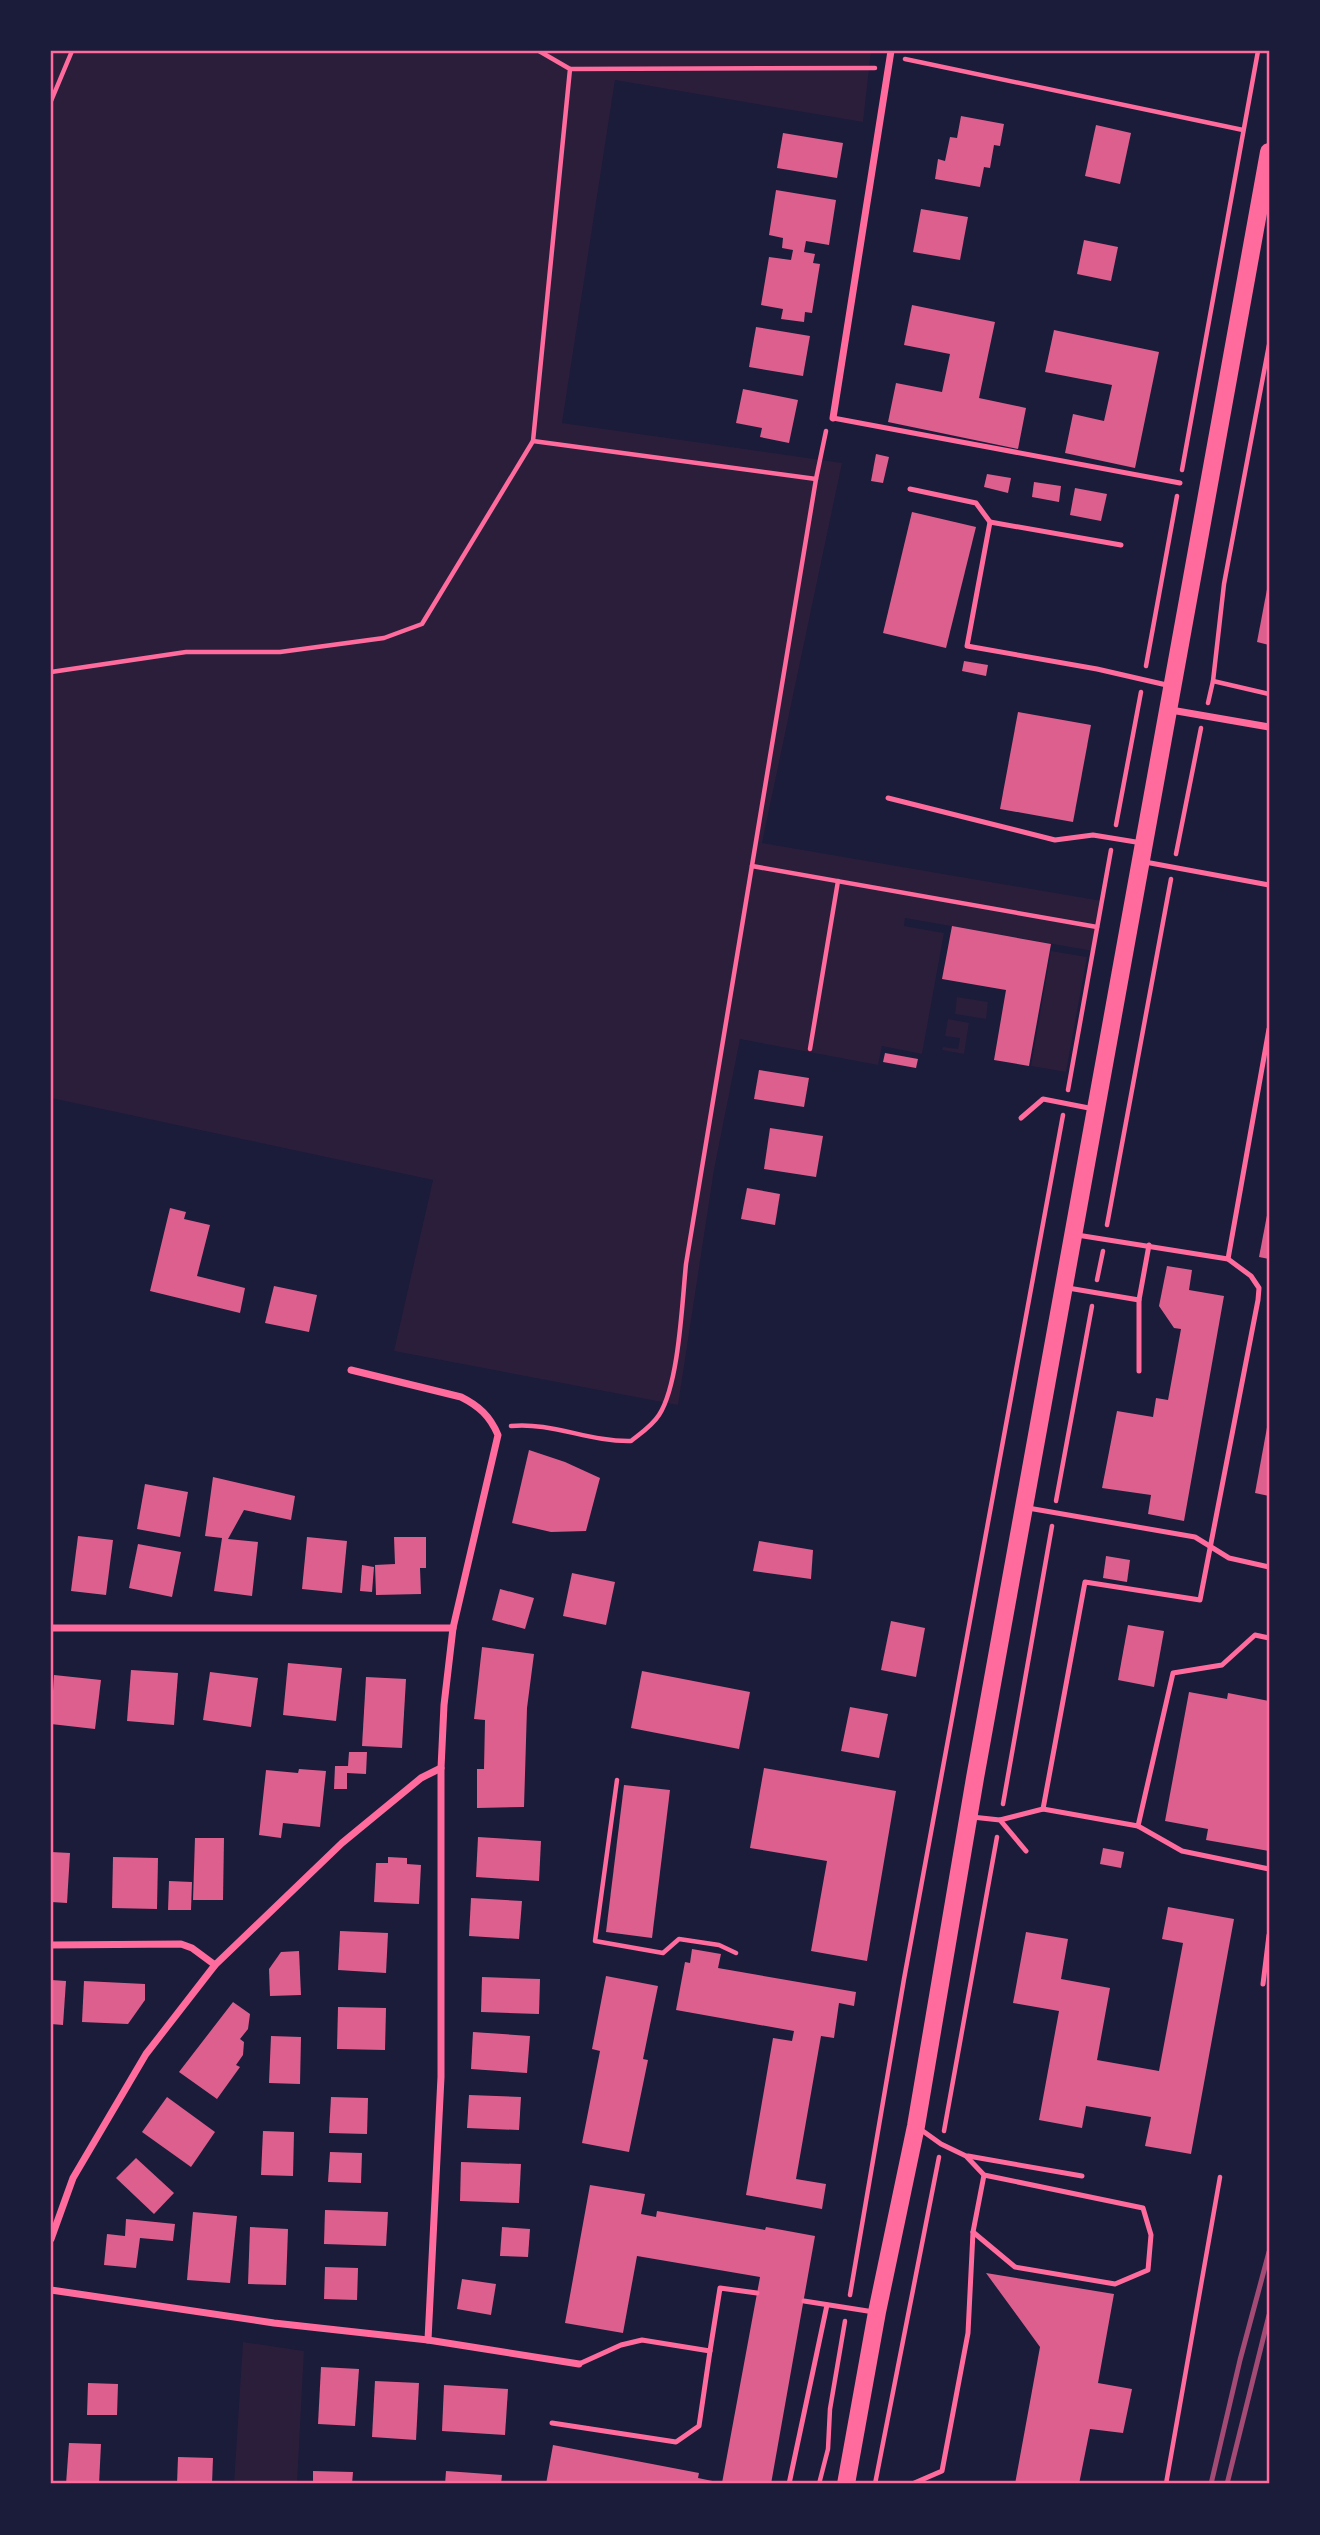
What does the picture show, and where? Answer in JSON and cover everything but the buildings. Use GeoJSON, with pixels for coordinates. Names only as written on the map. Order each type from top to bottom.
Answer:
{"type":"FeatureCollection","features":[{"type":"Feature","properties":{"kind":"main road"},"geometry":{"type":"LineString","coordinates":[[846,2484],[877,2312],[916,2126],[968,1817],[1143,853],[1263,222],[1269,152]]}},
{"type":"Feature","properties":{"kind":"street"},"geometry":{"type":"LineString","coordinates":[[833,418],[890,67],[890,53]]}},
{"type":"Feature","properties":{"kind":"street"},"geometry":{"type":"LineString","coordinates":[[1170,710],[1269,727]]}},
{"type":"Feature","properties":{"kind":"street"},"geometry":{"type":"LineString","coordinates":[[351,1370],[461,1396],[477,1405],[491,1419],[498,1435],[453,1628],[444,1705],[441,1768],[441,2077],[428,2340]]}},
{"type":"Feature","properties":{"kind":"street"},"geometry":{"type":"LineString","coordinates":[[51,1628],[453,1628]]}},
{"type":"Feature","properties":{"kind":"street"},"geometry":{"type":"LineString","coordinates":[[51,2239],[73,2178],[146,2054],[215,1965],[342,1843],[421,1778],[441,1768]]}},
{"type":"Feature","properties":{"kind":"street"},"geometry":{"type":"LineString","coordinates":[[51,1944],[181,1944],[192,1948],[215,1965]]}},
{"type":"Feature","properties":{"kind":"street"},"geometry":{"type":"LineString","coordinates":[[51,2290],[274,2323],[428,2340],[579,2364]]}},
{"type":"Feature","properties":{"kind":"lane"},"geometry":{"type":"LineString","coordinates":[[833,418],[1180,483]]}},
{"type":"Feature","properties":{"kind":"lane"},"geometry":{"type":"LineString","coordinates":[[910,489],[976,503],[990,522],[1121,545]]}},
{"type":"Feature","properties":{"kind":"lane"},"geometry":{"type":"LineString","coordinates":[[990,522],[967,646],[1174,686]]}},
{"type":"Feature","properties":{"kind":"lane"},"geometry":{"type":"LineString","coordinates":[[888,798],[1055,840],[1093,835],[1114,837],[1174,867],[1269,885]]}},
{"type":"Feature","properties":{"kind":"lane"},"geometry":{"type":"LineString","coordinates":[[1228,1259],[1269,1029]]}},
{"type":"Feature","properties":{"kind":"lane"},"geometry":{"type":"LineString","coordinates":[[1021,1118],[1043,1099],[1097,1109]]}},
{"type":"Feature","properties":{"kind":"lane"},"geometry":{"type":"LineString","coordinates":[[1043,1809],[1085,1581],[1200,1600],[1259,1288],[1228,1259],[1075,1234]]}},
{"type":"Feature","properties":{"kind":"lane"},"geometry":{"type":"LineString","coordinates":[[1139,1371],[1139,1300],[1149,1245]]}},
{"type":"Feature","properties":{"kind":"lane"},"geometry":{"type":"LineString","coordinates":[[1065,1287],[1139,1300]]}},
{"type":"Feature","properties":{"kind":"lane"},"geometry":{"type":"LineString","coordinates":[[1025,1508],[1195,1538],[1229,1558],[1269,1567]]}},
{"type":"Feature","properties":{"kind":"lane"},"geometry":{"type":"LineString","coordinates":[[1138,1826],[1173,1673],[1222,1665],[1255,1635],[1269,1638]]}},
{"type":"Feature","properties":{"kind":"lane"},"geometry":{"type":"LineString","coordinates":[[968,1817],[1000,1820],[1043,1809],[1138,1826],[1182,1850],[1269,1869]]}},
{"type":"Feature","properties":{"kind":"lane"},"geometry":{"type":"LineString","coordinates":[[1000,1820],[1026,1851]]}},
{"type":"Feature","properties":{"kind":"lane"},"geometry":{"type":"LineString","coordinates":[[1262,1984],[1269,1935]]}},
{"type":"Feature","properties":{"kind":"lane"},"geometry":{"type":"LineString","coordinates":[[916,2126],[941,2144],[966,2155],[1082,2176]]}},
{"type":"Feature","properties":{"kind":"lane"},"geometry":{"type":"LineString","coordinates":[[966,2155],[984,2175],[1143,2208],[1151,2235],[1148,2270],[1115,2284],[1015,2267],[973,2232]]}},
{"type":"Feature","properties":{"kind":"lane"},"geometry":{"type":"LineString","coordinates":[[912,2484],[942,2471],[968,2333],[973,2232],[984,2175]]}},
{"type":"Feature","properties":{"kind":"lane"},"geometry":{"type":"LineString","coordinates":[[552,2423],[676,2441],[699,2426],[720,2288],[757,2293]]}},
{"type":"Feature","properties":{"kind":"lane"},"geometry":{"type":"LineString","coordinates":[[804,2301],[877,2312]]}},
{"type":"Feature","properties":{"kind":"lane"},"geometry":{"type":"LineString","coordinates":[[789,2484],[827,2305]]}},
{"type":"Feature","properties":{"kind":"lane"},"geometry":{"type":"LineString","coordinates":[[579,2364],[621,2345],[642,2340],[710,2351]]}},
{"type":"Feature","properties":{"kind":"path"},"geometry":{"type":"LineString","coordinates":[[51,101],[72,51]]}},
{"type":"Feature","properties":{"kind":"path"},"geometry":{"type":"LineString","coordinates":[[539,51],[570,69],[890,67]]}},
{"type":"Feature","properties":{"kind":"path"},"geometry":{"type":"LineString","coordinates":[[819,2484],[828,2449],[830,2409],[907,1966],[1258,51]]}},
{"type":"Feature","properties":{"kind":"path"},"geometry":{"type":"LineString","coordinates":[[890,53],[1084,99],[1243,130]]}},
{"type":"Feature","properties":{"kind":"path"},"geometry":{"type":"LineString","coordinates":[[51,672],[186,652],[280,653],[384,638],[422,624],[533,441],[570,69]]}},
{"type":"Feature","properties":{"kind":"path"},"geometry":{"type":"LineString","coordinates":[[875,2484],[941,2144],[1183,813],[1213,681],[1224,584],[1269,345]]}},
{"type":"Feature","properties":{"kind":"path"},"geometry":{"type":"LineString","coordinates":[[498,1435],[510,1426],[527,1424],[614,1441],[631,1441],[658,1417],[668,1398],[687,1264],[816,479],[824,435],[833,418]]}},
{"type":"Feature","properties":{"kind":"path"},"geometry":{"type":"LineString","coordinates":[[533,441],[816,479]]}},
{"type":"Feature","properties":{"kind":"path"},"geometry":{"type":"LineString","coordinates":[[1213,681],[1269,694]]}},
{"type":"Feature","properties":{"kind":"path"},"geometry":{"type":"LineString","coordinates":[[752,866],[1097,927]]}},
{"type":"Feature","properties":{"kind":"path"},"geometry":{"type":"LineString","coordinates":[[810,1049],[838,881]]}},
{"type":"Feature","properties":{"kind":"path"},"geometry":{"type":"LineString","coordinates":[[617,1780],[595,1941],[663,1953],[679,1939],[719,1945],[736,1953]]}},
{"type":"Feature","properties":{"kind":"path"},"geometry":{"type":"LineString","coordinates":[[1166,2484],[1220,2177]]}},
{"type":"Feature","properties":{"kind":"shaded area"},"geometry":{"type":"Polygon","coordinates":[[[51,51],[871,51],[863,122],[615,80],[562,423],[842,463],[762,843],[1102,901],[1093,951],[905,918],[904,926],[944,933],[922,1054],[882,1046],[878,1065],[740,1039],[714,1170],[678,1405],[394,1351],[433,1180],[51,1098],[51,51]]]}},
{"type":"Feature","properties":{"kind":"shaded area"},"geometry":{"type":"Polygon","coordinates":[[[1051,951],[1087,957],[1066,1072],[1031,1066],[1051,951]]]}},
{"type":"Feature","properties":{"kind":"shaded area"},"geometry":{"type":"Polygon","coordinates":[[[957,997],[988,1002],[986,1019],[955,1014],[957,997]]]}},
{"type":"Feature","properties":{"kind":"shaded area"},"geometry":{"type":"Polygon","coordinates":[[[948,1019],[969,1023],[964,1054],[942,1050],[943,1047],[958,1049],[960,1038],[945,1036],[948,1019]]]}},
{"type":"Feature","properties":{"kind":"shaded area"},"geometry":{"type":"Polygon","coordinates":[[[243,2342],[304,2351],[297,2484],[234,2484],[243,2342]]]}},
{"type":"Feature","properties":{"kind":"railway"},"geometry":{"type":"LineString","coordinates":[[1211,2484],[1269,2252]]}},
{"type":"Feature","properties":{"kind":"railway"},"geometry":{"type":"LineString","coordinates":[[1227,2484],[1269,2315]]}}]}
